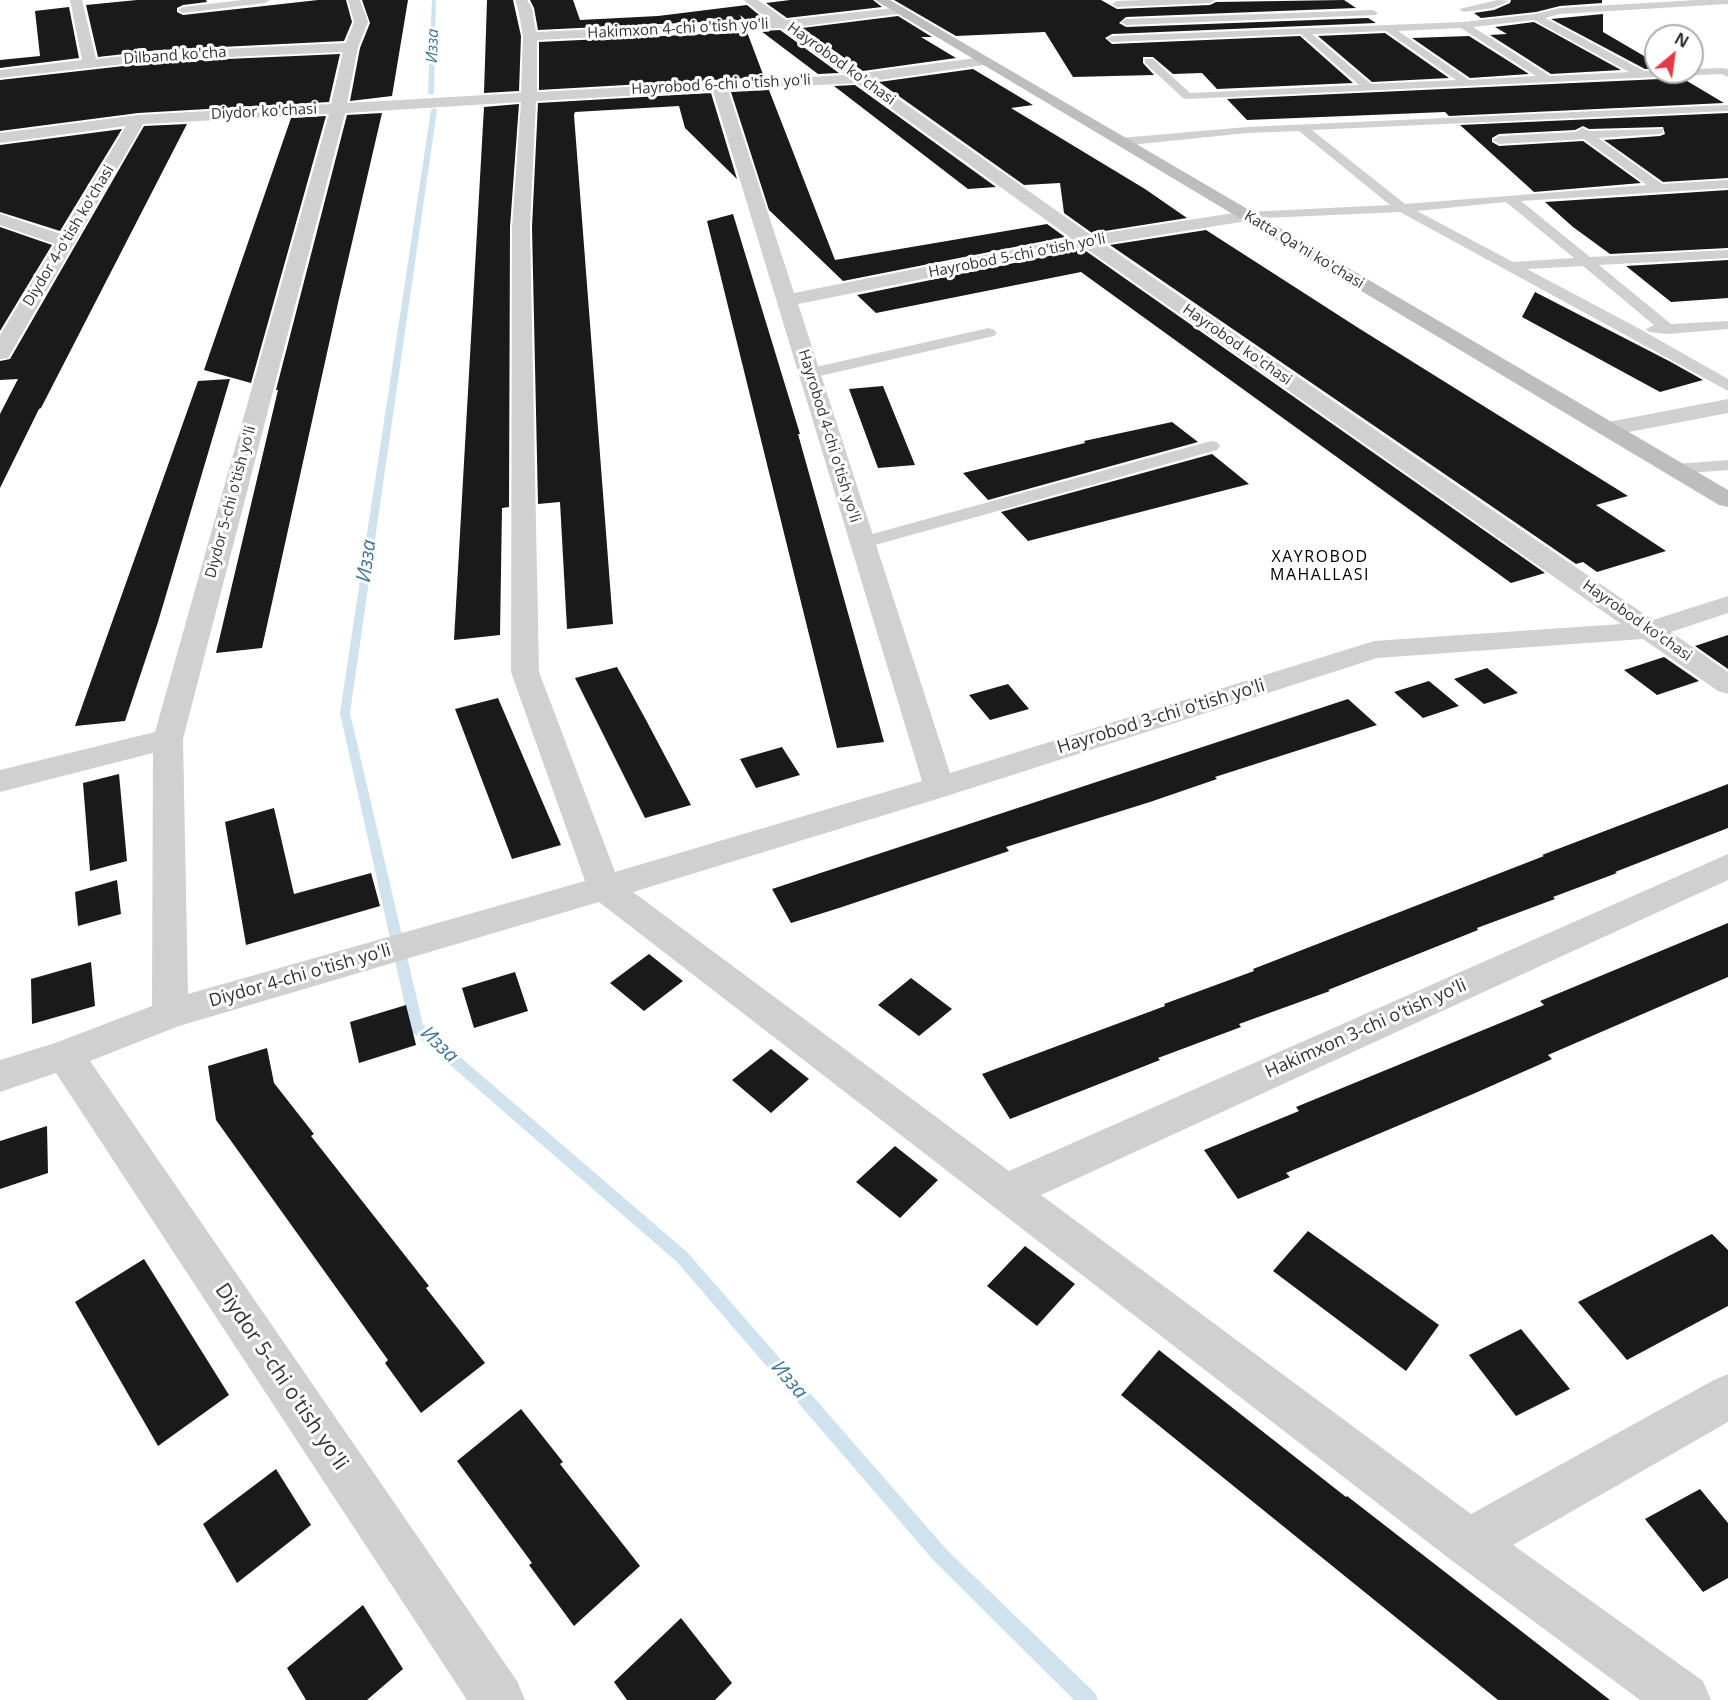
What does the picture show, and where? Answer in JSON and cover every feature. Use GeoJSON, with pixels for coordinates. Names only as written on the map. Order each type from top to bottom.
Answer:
{"type":"FeatureCollection","features":[{"type":"Feature","properties":{"kind":"main road","name":"Katta Qa'ni ko'chasi"},"geometry":{"type":"LineString","coordinates":[[881,0],[1728,500]]}},
{"type":"Feature","properties":{"kind":"street"},"geometry":{"type":"LineString","coordinates":[[76,0],[90,63]]}},
{"type":"Feature","properties":{"kind":"street","name":"Diydor 5-chi o'tish yo'li"},"geometry":{"type":"LineString","coordinates":[[170,1014],[168,739],[338,108],[351,47],[361,22],[354,0]]}},
{"type":"Feature","properties":{"kind":"street"},"geometry":{"type":"LineString","coordinates":[[521,0],[525,8],[530,36],[529,96],[521,227],[525,672],[604,888],[1468,1543],[1684,1700]]}},
{"type":"Feature","properties":{"kind":"street","name":"Hayrobod ko'chasi"},"geometry":{"type":"LineString","coordinates":[[750,0],[1087,241],[1728,685]]}},
{"type":"Feature","properties":{"kind":"street","name":"Hakimxon 4-chi o'tish yo'li"},"geometry":{"type":"LineString","coordinates":[[530,36],[785,24],[898,10]]}},
{"type":"Feature","properties":{"kind":"street","name":"Dilband ko'cha"},"geometry":{"type":"LineString","coordinates":[[0,74],[159,56],[351,47]]}},
{"type":"Feature","properties":{"kind":"street","name":"Hayrobod 6-chi o'tish yo'li"},"geometry":{"type":"LineString","coordinates":[[529,96],[861,78],[984,61]]}},
{"type":"Feature","properties":{"kind":"street","name":"Hayrobod 4-chi o'tish yo'li"},"geometry":{"type":"LineString","coordinates":[[719,84],[939,787]]}},
{"type":"Feature","properties":{"kind":"street","name":"Diydor ko'chasi"},"geometry":{"type":"LineString","coordinates":[[0,138],[138,120],[529,96]]}},
{"type":"Feature","properties":{"kind":"street","name":"Diydor 4-o'tish ko'chasi"},"geometry":{"type":"LineString","coordinates":[[0,352],[138,120]]}},
{"type":"Feature","properties":{"kind":"street","name":"Hayrobod 5-chi o'tish yo'li"},"geometry":{"type":"LineString","coordinates":[[788,300],[1087,241],[1247,216]]}},
{"type":"Feature","properties":{"kind":"street"},"geometry":{"type":"LineString","coordinates":[[0,219],[65,241]]}},
{"type":"Feature","properties":{"kind":"street"},"geometry":{"type":"LineString","coordinates":[[1608,429],[1728,406]]}},
{"type":"Feature","properties":{"kind":"street","name":"Hayrobod 3-chi o'tish yo'li"},"geometry":{"type":"LineString","coordinates":[[604,888],[939,787],[1374,650],[1651,630],[1728,604]]}},
{"type":"Feature","properties":{"kind":"street"},"geometry":{"type":"LineString","coordinates":[[0,781],[168,739]]}},
{"type":"Feature","properties":{"kind":"street","name":"Hakimxon 3-chi o'tish yo'li"},"geometry":{"type":"LineString","coordinates":[[1004,1193],[1728,866]]}},
{"type":"Feature","properties":{"kind":"street","name":"Diydor 4-chi o'tish yo'li"},"geometry":{"type":"LineString","coordinates":[[0,1076],[65,1055],[170,1014],[604,888]]}},
{"type":"Feature","properties":{"kind":"street","name":"Diydor 5-chi o'tish yo'li"},"geometry":{"type":"LineString","coordinates":[[65,1055],[498,1700]]}},
{"type":"Feature","properties":{"kind":"street"},"geometry":{"type":"LineString","coordinates":[[1468,1543],[1728,1397]]}},
{"type":"Feature","properties":{"kind":"lane"},"geometry":{"type":"LineString","coordinates":[[183,10],[265,0]]}},
{"type":"Feature","properties":{"kind":"lane"},"geometry":{"type":"LineString","coordinates":[[1137,38],[1115,2],[1210,0]]}},
{"type":"Feature","properties":{"kind":"lane"},"geometry":{"type":"LineString","coordinates":[[1452,9],[1493,5],[1504,2],[1503,0]]}},
{"type":"Feature","properties":{"kind":"lane"},"geometry":{"type":"LineString","coordinates":[[1112,39],[1463,25],[1536,17],[1560,11],[1728,2]]}},
{"type":"Feature","properties":{"kind":"lane"},"geometry":{"type":"LineString","coordinates":[[1538,4],[1560,11]]}},
{"type":"Feature","properties":{"kind":"lane"},"geometry":{"type":"LineString","coordinates":[[1126,22],[1385,12]]}},
{"type":"Feature","properties":{"kind":"lane"},"geometry":{"type":"LineString","coordinates":[[1536,17],[1644,76]]}},
{"type":"Feature","properties":{"kind":"lane"},"geometry":{"type":"LineString","coordinates":[[1463,25],[1549,80]]}},
{"type":"Feature","properties":{"kind":"lane"},"geometry":{"type":"LineString","coordinates":[[1388,28],[1468,84]]}},
{"type":"Feature","properties":{"kind":"lane"},"geometry":{"type":"LineString","coordinates":[[1304,32],[1370,89]]}},
{"type":"Feature","properties":{"kind":"lane"},"geometry":{"type":"LineString","coordinates":[[1149,61],[1187,96],[1644,76]]}},
{"type":"Feature","properties":{"kind":"lane"},"geometry":{"type":"LineString","coordinates":[[1704,73],[1726,72]]}},
{"type":"Feature","properties":{"kind":"lane"},"geometry":{"type":"LineString","coordinates":[[1121,142],[1247,130],[1728,108]]}},
{"type":"Feature","properties":{"kind":"lane"},"geometry":{"type":"LineString","coordinates":[[1561,116],[1659,188]]}},
{"type":"Feature","properties":{"kind":"lane"},"geometry":{"type":"LineString","coordinates":[[1302,128],[1402,208],[1633,331],[1728,386]]}},
{"type":"Feature","properties":{"kind":"lane"},"geometry":{"type":"LineString","coordinates":[[1499,140],[1659,131]]}},
{"type":"Feature","properties":{"kind":"lane"},"geometry":{"type":"LineString","coordinates":[[1247,216],[1402,208],[1509,198],[1728,184]]}},
{"type":"Feature","properties":{"kind":"lane"},"geometry":{"type":"LineString","coordinates":[[1509,198],[1668,329]]}},
{"type":"Feature","properties":{"kind":"lane"},"geometry":{"type":"LineString","coordinates":[[1508,266],[1728,254]]}},
{"type":"Feature","properties":{"kind":"lane"},"geometry":{"type":"LineString","coordinates":[[1633,331],[1728,326]]}},
{"type":"Feature","properties":{"kind":"lane"},"geometry":{"type":"LineString","coordinates":[[811,373],[989,333]]}},
{"type":"Feature","properties":{"kind":"lane"},"geometry":{"type":"LineString","coordinates":[[861,543],[1211,446]]}},
{"type":"Feature","properties":{"kind":"lane"},"geometry":{"type":"LineString","coordinates":[[1676,470],[1728,465]]}},
{"type":"Feature","properties":{"kind":"building"},"geometry":{"type":"Polygon","coordinates":[[[137,0],[206,0],[207,2],[177,8],[177,12],[183,15],[318,0],[346,0],[352,22],[344,41],[159,50],[98,57],[86,5],[137,0]]]}},
{"type":"Feature","properties":{"kind":"building"},"geometry":{"type":"Polygon","coordinates":[[[362,0],[408,0],[392,96],[350,101],[360,48],[370,23],[362,0]]]}},
{"type":"Feature","properties":{"kind":"building"},"geometry":{"type":"Polygon","coordinates":[[[487,0],[513,0],[521,36],[519,91],[484,93],[487,0]]]}},
{"type":"Feature","properties":{"kind":"building"},"geometry":{"type":"Polygon","coordinates":[[[530,0],[573,0],[580,20],[658,16],[747,5],[764,19],[746,20],[740,15],[742,20],[538,30],[534,8],[530,0]]]}},
{"type":"Feature","properties":{"kind":"building"},"geometry":{"type":"Polygon","coordinates":[[[790,0],[873,0],[882,7],[787,18],[766,3],[790,0]]]}},
{"type":"Feature","properties":{"kind":"building"},"geometry":{"type":"Polygon","coordinates":[[[894,0],[1101,0],[1117,9],[1210,5],[1216,2],[1344,0],[1356,8],[1126,17],[1119,23],[1126,27],[1368,18],[1376,23],[1112,34],[1105,38],[1112,44],[1300,36],[1353,83],[1217,89],[1202,73],[1173,74],[1153,57],[1143,57],[1143,63],[1154,75],[1073,77],[1045,32],[956,36],[894,0]]]}},
{"type":"Feature","properties":{"kind":"building"},"geometry":{"type":"Polygon","coordinates":[[[1511,0],[1602,0],[1602,3],[1560,6],[1536,12],[1481,18],[1474,13],[1494,10],[1510,3],[1511,0]]]}},
{"type":"Feature","properties":{"kind":"building"},"geometry":{"type":"Polygon","coordinates":[[[69,7],[79,58],[0,68],[0,60],[40,56],[35,11],[69,7]]]}},
{"type":"Feature","properties":{"kind":"building"},"geometry":{"type":"Polygon","coordinates":[[[1603,14],[1603,32],[1644,56],[1644,68],[1551,19],[1603,14]]]}},
{"type":"Feature","properties":{"kind":"building"},"geometry":{"type":"Polygon","coordinates":[[[898,16],[932,37],[921,37],[956,58],[863,71],[802,28],[898,16]]]}},
{"type":"Feature","properties":{"kind":"building"},"geometry":{"type":"Polygon","coordinates":[[[1534,22],[1621,70],[1551,74],[1490,35],[1507,34],[1495,27],[1534,22]]]}},
{"type":"Feature","properties":{"kind":"building"},"geometry":{"type":"Polygon","coordinates":[[[780,30],[839,73],[818,74],[761,31],[780,30]]]}},
{"type":"Feature","properties":{"kind":"building"},"geometry":{"type":"Polygon","coordinates":[[[747,32],[764,77],[539,90],[539,42],[747,32]]]}},
{"type":"Feature","properties":{"kind":"building"},"geometry":{"type":"Polygon","coordinates":[[[1385,33],[1449,78],[1372,82],[1318,36],[1385,33]]]}},
{"type":"Feature","properties":{"kind":"building"},"geometry":{"type":"Polygon","coordinates":[[[1469,36],[1529,74],[1470,78],[1412,38],[1469,36]]]}},
{"type":"Feature","properties":{"kind":"building"},"geometry":{"type":"Polygon","coordinates":[[[340,54],[329,102],[138,113],[0,131],[0,80],[159,62],[340,54]]]}},
{"type":"Feature","properties":{"kind":"building"},"geometry":{"type":"Polygon","coordinates":[[[973,69],[1033,105],[1011,108],[1145,189],[1187,218],[1092,233],[1064,213],[1060,183],[1024,185],[879,82],[973,69]]]}},
{"type":"Feature","properties":{"kind":"building"},"geometry":{"type":"Polygon","coordinates":[[[1644,80],[1644,84],[1692,84],[1724,103],[1449,116],[1445,112],[1247,120],[1227,99],[1644,80]]]}},
{"type":"Feature","properties":{"kind":"building"},"geometry":{"type":"Polygon","coordinates":[[[855,85],[996,187],[968,189],[834,86],[855,85]]]}},
{"type":"Feature","properties":{"kind":"building"},"geometry":{"type":"Polygon","coordinates":[[[769,90],[835,260],[1047,224],[1065,237],[843,281],[769,210],[731,92],[769,90]]]}},
{"type":"Feature","properties":{"kind":"building"},"geometry":{"type":"Polygon","coordinates":[[[711,93],[737,179],[685,128],[679,106],[575,112],[574,115],[613,624],[567,629],[560,502],[538,504],[532,227],[538,103],[711,93]]]}},
{"type":"Feature","properties":{"kind":"building"},"geometry":{"type":"Polygon","coordinates":[[[519,104],[510,227],[509,507],[502,508],[500,635],[454,640],[484,107],[519,104]]]}},
{"type":"Feature","properties":{"kind":"building"},"geometry":{"type":"Polygon","coordinates":[[[382,113],[262,648],[216,653],[278,390],[276,390],[347,115],[382,113]]]}},
{"type":"Feature","properties":{"kind":"building"},"geometry":{"type":"Polygon","coordinates":[[[1728,113],[1728,178],[1663,182],[1604,140],[1660,136],[1665,134],[1663,127],[1589,129],[1583,126],[1575,130],[1499,134],[1492,138],[1492,142],[1499,146],[1583,141],[1641,183],[1534,192],[1460,125],[1728,113]]]}},
{"type":"Feature","properties":{"kind":"building"},"geometry":{"type":"Polygon","coordinates":[[[326,116],[251,383],[204,370],[291,118],[326,116]]]}},
{"type":"Feature","properties":{"kind":"building"},"geometry":{"type":"Polygon","coordinates":[[[187,124],[0,488],[0,414],[18,379],[0,380],[0,361],[10,359],[144,126],[187,124]]]}},
{"type":"Feature","properties":{"kind":"building"},"geometry":{"type":"Polygon","coordinates":[[[122,129],[60,231],[0,212],[0,145],[122,129]]]}},
{"type":"Feature","properties":{"kind":"building"},"geometry":{"type":"Polygon","coordinates":[[[1728,190],[1728,248],[1610,254],[1573,227],[1545,202],[1728,190]]]}},
{"type":"Feature","properties":{"kind":"building"},"geometry":{"type":"Polygon","coordinates":[[[733,214],[800,434],[798,434],[884,742],[837,748],[707,221],[733,214]]]}},
{"type":"Feature","properties":{"kind":"building"},"geometry":{"type":"Polygon","coordinates":[[[0,227],[52,245],[0,331],[0,227]]]}},
{"type":"Feature","properties":{"kind":"building"},"geometry":{"type":"Polygon","coordinates":[[[1206,230],[1628,496],[1596,505],[1666,551],[1597,572],[1583,562],[1576,564],[1110,245],[1206,230]]]}},
{"type":"Feature","properties":{"kind":"building"},"geometry":{"type":"Polygon","coordinates":[[[1083,249],[1545,573],[1511,583],[1081,272],[876,313],[857,295],[1083,249]]]}},
{"type":"Feature","properties":{"kind":"building"},"geometry":{"type":"Polygon","coordinates":[[[1728,260],[1728,298],[1671,302],[1626,266],[1728,260]]]}},
{"type":"Feature","properties":{"kind":"building"},"geometry":{"type":"Polygon","coordinates":[[[1535,292],[1703,380],[1660,392],[1522,317],[1535,292]]]}},
{"type":"Feature","properties":{"kind":"building"},"geometry":{"type":"Polygon","coordinates":[[[230,379],[158,622],[125,721],[75,726],[198,381],[230,379]]]}},
{"type":"Feature","properties":{"kind":"building"},"geometry":{"type":"Polygon","coordinates":[[[883,386],[915,465],[878,468],[849,389],[883,386]]]}},
{"type":"Feature","properties":{"kind":"building"},"geometry":{"type":"Polygon","coordinates":[[[1172,422],[1198,442],[988,500],[963,473],[1085,443],[1084,441],[1172,422]]]}},
{"type":"Feature","properties":{"kind":"building"},"geometry":{"type":"Polygon","coordinates":[[[1212,454],[1249,484],[1028,541],[1001,512],[1212,454]]]}},
{"type":"Feature","properties":{"kind":"building"},"geometry":{"type":"Polygon","coordinates":[[[1728,635],[1728,669],[1695,646],[1728,635]]]}},
{"type":"Feature","properties":{"kind":"building"},"geometry":{"type":"Polygon","coordinates":[[[1664,657],[1699,681],[1657,695],[1624,670],[1664,657]]]}},
{"type":"Feature","properties":{"kind":"building"},"geometry":{"type":"Polygon","coordinates":[[[617,667],[691,805],[645,818],[575,678],[617,667]]]}},
{"type":"Feature","properties":{"kind":"building"},"geometry":{"type":"Polygon","coordinates":[[[1487,668],[1518,693],[1484,704],[1454,679],[1487,668]]]}},
{"type":"Feature","properties":{"kind":"building"},"geometry":{"type":"Polygon","coordinates":[[[1429,681],[1459,706],[1423,718],[1394,692],[1429,681]]]}},
{"type":"Feature","properties":{"kind":"building"},"geometry":{"type":"Polygon","coordinates":[[[1008,684],[1029,709],[990,720],[969,695],[1008,684]]]}},
{"type":"Feature","properties":{"kind":"building"},"geometry":{"type":"Polygon","coordinates":[[[498,698],[561,845],[512,859],[455,709],[498,698]]]}},
{"type":"Feature","properties":{"kind":"building"},"geometry":{"type":"Polygon","coordinates":[[[1348,699],[1377,725],[1215,777],[1217,779],[1150,802],[1006,847],[1009,851],[839,908],[791,923],[772,889],[1348,699]]]}},
{"type":"Feature","properties":{"kind":"building"},"geometry":{"type":"Polygon","coordinates":[[[782,747],[800,775],[756,788],[740,759],[782,747]]]}},
{"type":"Feature","properties":{"kind":"building"},"geometry":{"type":"Polygon","coordinates":[[[119,774],[127,861],[90,871],[83,783],[119,774]]]}},
{"type":"Feature","properties":{"kind":"building"},"geometry":{"type":"Polygon","coordinates":[[[1728,784],[1728,828],[1553,897],[1555,899],[1477,928],[1478,930],[1328,990],[1330,991],[1239,1024],[1241,1027],[1158,1058],[1160,1060],[1010,1119],[982,1074],[1165,1006],[1164,1004],[1254,971],[1253,969],[1728,784]]]}},
{"type":"Feature","properties":{"kind":"building"},"geometry":{"type":"Polygon","coordinates":[[[274,808],[294,894],[371,873],[380,906],[246,945],[225,822],[274,808]]]}},
{"type":"Feature","properties":{"kind":"building"},"geometry":{"type":"Polygon","coordinates":[[[117,880],[121,914],[78,926],[75,892],[117,880]]]}},
{"type":"Feature","properties":{"kind":"building"},"geometry":{"type":"Polygon","coordinates":[[[1728,923],[1728,977],[1548,1055],[1552,1059],[1286,1173],[1290,1177],[1238,1199],[1204,1150],[1299,1111],[1296,1107],[1544,1005],[1540,1001],[1728,923]]]}},
{"type":"Feature","properties":{"kind":"building"},"geometry":{"type":"Polygon","coordinates":[[[649,954],[683,981],[644,1011],[610,983],[649,954]]]}},
{"type":"Feature","properties":{"kind":"building"},"geometry":{"type":"Polygon","coordinates":[[[91,962],[95,1006],[32,1024],[31,979],[91,962]]]}},
{"type":"Feature","properties":{"kind":"building"},"geometry":{"type":"Polygon","coordinates":[[[515,972],[528,1011],[474,1028],[462,988],[515,972]]]}},
{"type":"Feature","properties":{"kind":"building"},"geometry":{"type":"Polygon","coordinates":[[[911,978],[952,1009],[919,1036],[878,1005],[911,978]]]}},
{"type":"Feature","properties":{"kind":"building"},"geometry":{"type":"Polygon","coordinates":[[[406,1005],[416,1045],[359,1063],[350,1022],[406,1005]]]}},
{"type":"Feature","properties":{"kind":"building"},"geometry":{"type":"Polygon","coordinates":[[[267,1048],[274,1083],[314,1134],[311,1136],[429,1286],[426,1288],[485,1363],[421,1413],[385,1363],[388,1360],[216,1120],[208,1066],[267,1048]]]}},
{"type":"Feature","properties":{"kind":"building"},"geometry":{"type":"Polygon","coordinates":[[[771,1049],[809,1079],[771,1113],[732,1080],[771,1049]]]}},
{"type":"Feature","properties":{"kind":"building"},"geometry":{"type":"Polygon","coordinates":[[[47,1126],[48,1173],[0,1189],[0,1141],[47,1126]]]}},
{"type":"Feature","properties":{"kind":"building"},"geometry":{"type":"Polygon","coordinates":[[[895,1146],[938,1180],[900,1218],[856,1182],[895,1146]]]}},
{"type":"Feature","properties":{"kind":"building"},"geometry":{"type":"Polygon","coordinates":[[[1308,1231],[1439,1325],[1406,1371],[1273,1271],[1308,1231]]]}},
{"type":"Feature","properties":{"kind":"building"},"geometry":{"type":"Polygon","coordinates":[[[1712,1234],[1728,1250],[1728,1306],[1627,1360],[1578,1302],[1712,1234]]]}},
{"type":"Feature","properties":{"kind":"building"},"geometry":{"type":"Polygon","coordinates":[[[1025,1246],[1075,1284],[1037,1326],[987,1286],[1025,1246]]]}},
{"type":"Feature","properties":{"kind":"building"},"geometry":{"type":"Polygon","coordinates":[[[144,1259],[229,1395],[158,1446],[75,1302],[144,1259]]]}},
{"type":"Feature","properties":{"kind":"building"},"geometry":{"type":"Polygon","coordinates":[[[1521,1329],[1570,1389],[1516,1416],[1469,1355],[1521,1329]]]}},
{"type":"Feature","properties":{"kind":"building"},"geometry":{"type":"Polygon","coordinates":[[[1159,1350],[1610,1700],[1498,1700],[1121,1395],[1159,1350]]]}},
{"type":"Feature","properties":{"kind":"building"},"geometry":{"type":"Polygon","coordinates":[[[521,1409],[563,1462],[560,1464],[640,1566],[574,1626],[529,1565],[532,1563],[457,1461],[521,1409]]]}},
{"type":"Feature","properties":{"kind":"building"},"geometry":{"type":"Polygon","coordinates":[[[276,1469],[311,1525],[237,1583],[203,1524],[276,1469]]]}},
{"type":"Feature","properties":{"kind":"building"},"geometry":{"type":"Polygon","coordinates":[[[1700,1489],[1728,1523],[1728,1578],[1703,1592],[1645,1519],[1700,1489]]]}},
{"type":"Feature","properties":{"kind":"building"},"geometry":{"type":"Polygon","coordinates":[[[363,1605],[403,1669],[367,1700],[306,1700],[287,1668],[363,1605]]]}},
{"type":"Feature","properties":{"kind":"building"},"geometry":{"type":"Polygon","coordinates":[[[681,1618],[732,1683],[715,1700],[627,1700],[614,1682],[681,1618]]]}},
{"type":"Feature","properties":{"kind":"waterway","name":"Изза"},"geometry":{"type":"LineString","coordinates":[[431,93],[434,0]]}},
{"type":"Feature","properties":{"kind":"waterway","name":"Изза"},"geometry":{"type":"LineString","coordinates":[[434,110],[345,713],[417,1028],[682,1257],[941,1556],[1088,1700]]}},
{"type":"Feature","properties":{"kind":"district","name":"XAYROBOD MAHALLASI"},"geometry":{"type":"Point","coordinates":[1320,566]}}]}
